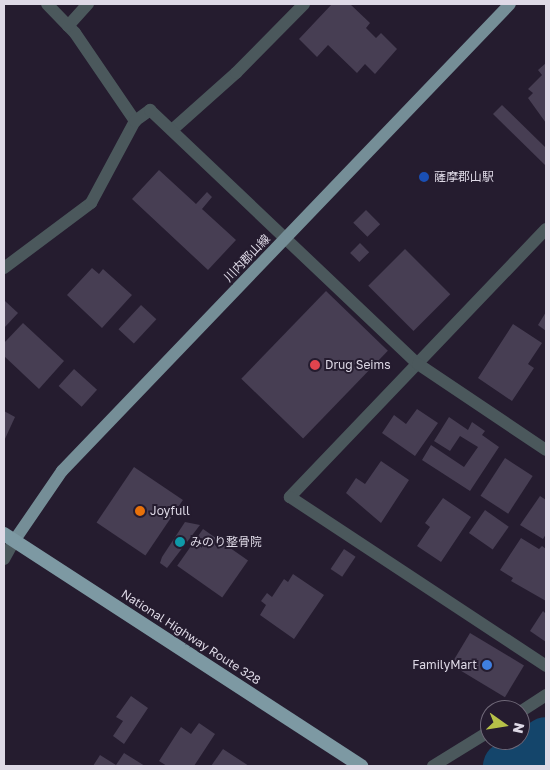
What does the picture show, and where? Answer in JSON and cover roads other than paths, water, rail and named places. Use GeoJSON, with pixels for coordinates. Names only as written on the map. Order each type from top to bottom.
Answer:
{"type":"FeatureCollection","features":[{"type":"Feature","properties":{"kind":"highway","name":"National Highway Route 328"},"geometry":{"type":"LineString","coordinates":[[9,538],[361,766]]}},
{"type":"Feature","properties":{"kind":"main road","name":"川内郡山線"},"geometry":{"type":"LineString","coordinates":[[9,538],[62,471],[510,4]]}},
{"type":"Feature","properties":{"kind":"street"},"geometry":{"type":"LineString","coordinates":[[47,4],[68,26],[135,121]]}},
{"type":"Feature","properties":{"kind":"street"},"geometry":{"type":"LineString","coordinates":[[68,26],[88,4]]}},
{"type":"Feature","properties":{"kind":"street"},"geometry":{"type":"LineString","coordinates":[[172,130],[236,73],[304,4]]}},
{"type":"Feature","properties":{"kind":"street"},"geometry":{"type":"LineString","coordinates":[[4,268],[91,203],[135,121],[150,110],[418,364],[546,450]]}},
{"type":"Feature","properties":{"kind":"street"},"geometry":{"type":"LineString","coordinates":[[546,229],[542,244],[418,364],[290,497],[546,666]]}},
{"type":"Feature","properties":{"kind":"street"},"geometry":{"type":"LineString","coordinates":[[4,559],[9,538]]}},
{"type":"Feature","properties":{"kind":"street"},"geometry":{"type":"LineString","coordinates":[[530,705],[546,695]]}},
{"type":"Feature","properties":{"kind":"street"},"geometry":{"type":"LineString","coordinates":[[433,766],[480,737]]}},
{"type":"Feature","properties":{"kind":"waterway"},"geometry":{"type":"LineString","coordinates":[[507,766],[546,741]]}},
{"type":"Feature","properties":{"kind":"place","name":"薩摩郡山駅"},"geometry":{"type":"Point","coordinates":[424,177]}},
{"type":"Feature","properties":{"kind":"place","name":"Drug Seims"},"geometry":{"type":"Point","coordinates":[315,365]}},
{"type":"Feature","properties":{"kind":"place","name":"Joyfull"},"geometry":{"type":"Point","coordinates":[140,511]}},
{"type":"Feature","properties":{"kind":"place","name":"みのり整骨院"},"geometry":{"type":"Point","coordinates":[180,542]}},
{"type":"Feature","properties":{"kind":"place","name":"FamilyMart"},"geometry":{"type":"Point","coordinates":[487,665]}}]}
